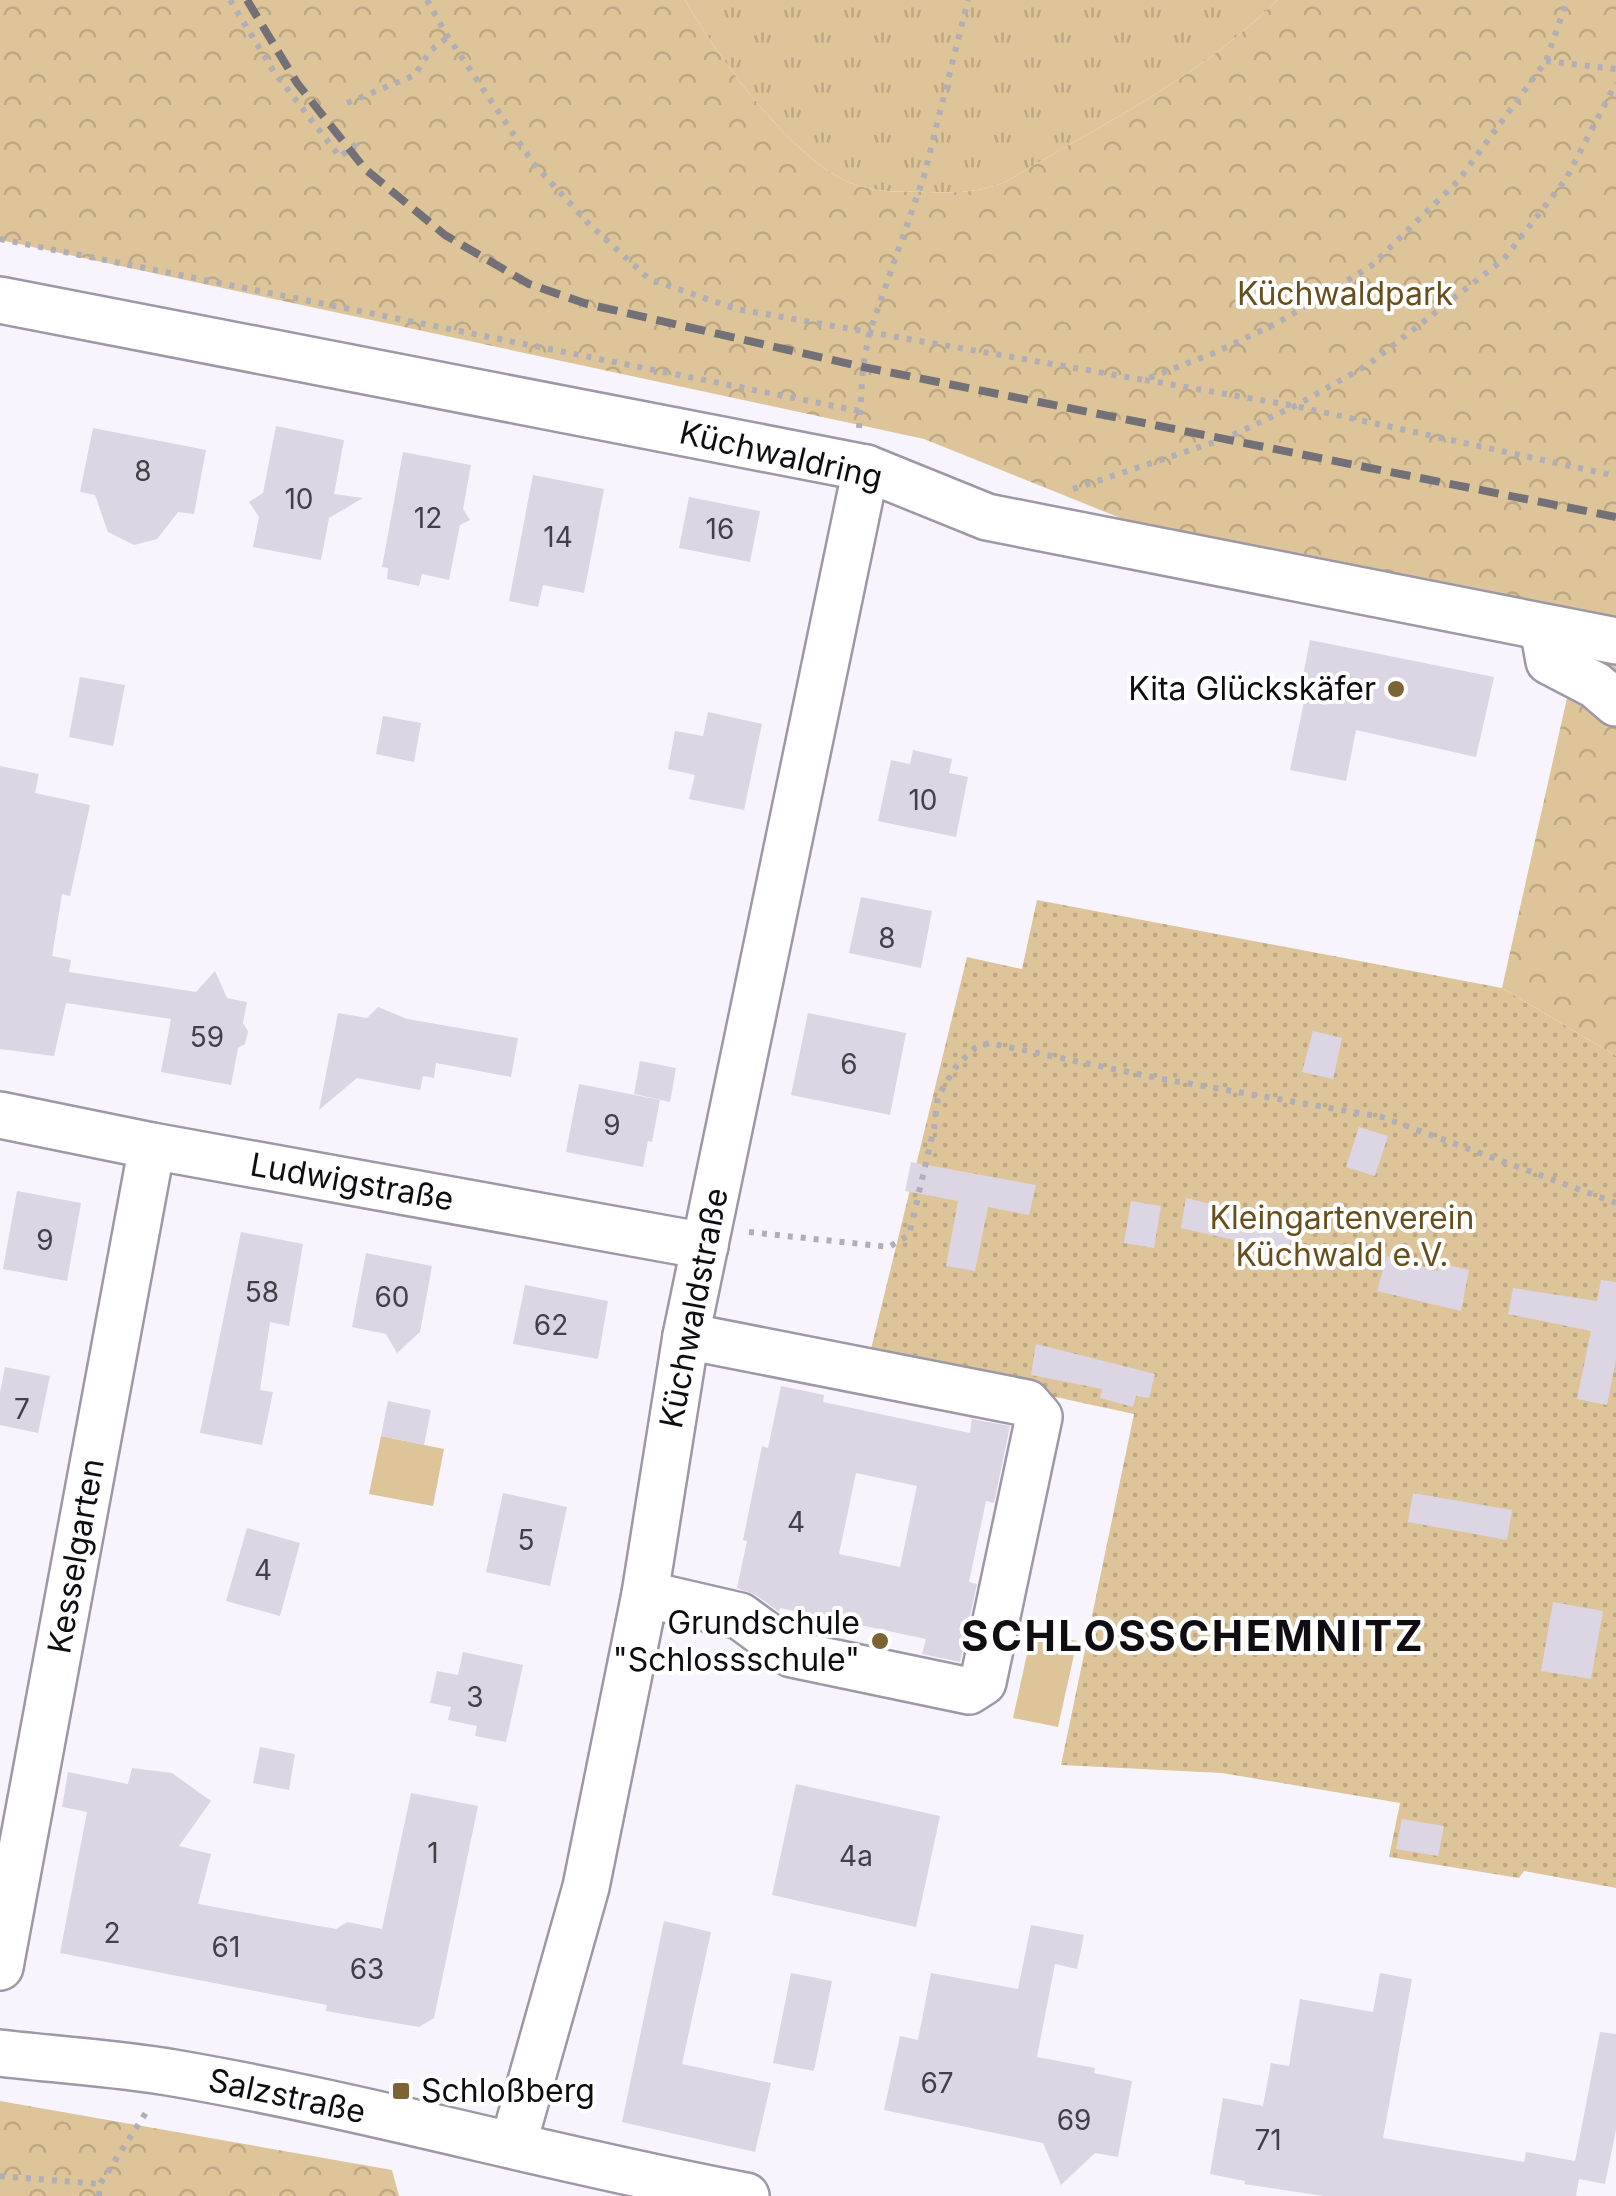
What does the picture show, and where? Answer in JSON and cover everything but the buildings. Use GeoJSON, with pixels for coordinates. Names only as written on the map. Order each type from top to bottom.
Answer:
{"type":"FeatureCollection","features":[{"type":"Feature","properties":{"kind":"street","name":"Küchwaldring"},"geometry":{"type":"LineString","coordinates":[[0,300],[866,468],[986,517],[1616,641]]}},
{"type":"Feature","properties":{"kind":"street","name":"Küchwaldstraße"},"geometry":{"type":"LineString","coordinates":[[513,2145],[586,1886],[645,1594],[686,1336],[866,468]]}},
{"type":"Feature","properties":{"kind":"street"},"geometry":{"type":"LineString","coordinates":[[1543,628],[1549,661],[1594,685],[1616,702]]}},
{"type":"Feature","properties":{"kind":"street","name":"Ludwigstraße"},"geometry":{"type":"LineString","coordinates":[[0,1114],[152,1146],[706,1238]]}},
{"type":"Feature","properties":{"kind":"street","name":"Kesselgarten"},"geometry":{"type":"LineString","coordinates":[[0,1967],[152,1146]]}},
{"type":"Feature","properties":{"kind":"street"},"geometry":{"type":"LineString","coordinates":[[645,1594],[740,1616],[792,1654],[968,1691],[983,1682],[1038,1417],[1027,1403],[686,1336]]}},
{"type":"Feature","properties":{"kind":"street","name":"Salzstraße"},"geometry":{"type":"LineString","coordinates":[[0,2053],[172,2073],[513,2145],[635,2186],[746,2196]]}},
{"type":"Feature","properties":{"kind":"path"},"geometry":{"type":"LineString","coordinates":[[230,0],[274,72],[340,157],[356,144],[353,139]]}},
{"type":"Feature","properties":{"kind":"path"},"geometry":{"type":"LineString","coordinates":[[428,0],[448,37],[534,163],[589,224],[649,279],[736,308],[1295,406],[1616,476]]}},
{"type":"Feature","properties":{"kind":"path"},"geometry":{"type":"LineString","coordinates":[[866,468],[858,441],[870,334],[924,176],[968,0]]}},
{"type":"Feature","properties":{"kind":"path"},"geometry":{"type":"LineString","coordinates":[[1144,380],[1279,322],[1371,266],[1458,181],[1546,61],[1567,0]]}},
{"type":"Feature","properties":{"kind":"path"},"geometry":{"type":"LineString","coordinates":[[347,103],[415,75],[430,52],[448,37]]}},
{"type":"Feature","properties":{"kind":"path"},"geometry":{"type":"LineString","coordinates":[[1546,61],[1616,69]]}},
{"type":"Feature","properties":{"kind":"path"},"geometry":{"type":"LineString","coordinates":[[1057,494],[1224,439],[1295,406],[1369,364],[1504,259],[1566,180],[1616,82]]}},
{"type":"Feature","properties":{"kind":"path"},"geometry":{"type":"LineString","coordinates":[[0,239],[859,411]]}},
{"type":"Feature","properties":{"kind":"path"},"geometry":{"type":"LineString","coordinates":[[706,1238],[888,1248],[909,1235],[938,1096],[956,1065],[975,1048],[989,1043],[1382,1118],[1616,1203]]}},
{"type":"Feature","properties":{"kind":"path"},"geometry":{"type":"LineString","coordinates":[[99,2196],[100,2184],[172,2073]]}},
{"type":"Feature","properties":{"kind":"path"},"geometry":{"type":"LineString","coordinates":[[0,2176],[100,2184]]}},
{"type":"Feature","properties":{"kind":"green space","name":"Küchwaldpark"},"geometry":{"type":"Polygon","coordinates":[[[0,0],[685,0],[760,106],[808,155],[833,174],[873,189],[948,192],[978,190],[1009,180],[1114,119],[1216,53],[1277,0],[1616,0],[1616,1056],[1502,988],[1580,640],[1160,534],[924,439],[0,240],[0,0]]]}},
{"type":"Feature","properties":{"kind":"green space"},"geometry":{"type":"Polygon","coordinates":[[[685,0],[1277,0],[1216,53],[1114,119],[1009,180],[978,190],[948,192],[873,189],[833,174],[808,155],[760,106],[685,0]]]}},
{"type":"Feature","properties":{"kind":"green space","name":"Kleingartenverein Küchwald e.V."},"geometry":{"type":"Polygon","coordinates":[[[1037,900],[1502,988],[1616,1056],[1616,1888],[1524,1871],[1519,1878],[1389,1857],[1400,1803],[1222,1773],[1061,1765],[1134,1414],[869,1357],[967,957],[1022,969],[1037,900]]]}},
{"type":"Feature","properties":{"kind":"green space"},"geometry":{"type":"Polygon","coordinates":[[[381,1436],[444,1449],[433,1506],[369,1494],[381,1436]]]}},
{"type":"Feature","properties":{"kind":"green space"},"geometry":{"type":"Polygon","coordinates":[[[1032,1631],[1077,1641],[1058,1727],[1013,1718],[1032,1631]]]}},
{"type":"Feature","properties":{"kind":"green space"},"geometry":{"type":"Polygon","coordinates":[[[0,2101],[392,2170],[399,2196],[0,2196],[0,2101]]]}},
{"type":"Feature","properties":{"kind":"railway"},"geometry":{"type":"LineString","coordinates":[[247,0],[297,83],[365,169],[445,235],[529,284],[587,304],[863,367],[1616,517]]}},
{"type":"Feature","properties":{"kind":"place","name":"Kita Glückskäfer"},"geometry":{"type":"Point","coordinates":[1396,689]}},
{"type":"Feature","properties":{"kind":"place","name":"Grundschule \"Schlossschule\""},"geometry":{"type":"Point","coordinates":[880,1641]}},
{"type":"Feature","properties":{"kind":"place","name":"Schloßberg"},"geometry":{"type":"Point","coordinates":[401,2091]}},
{"type":"Feature","properties":{"kind":"district","name":"SCHLOSSCHEMNITZ"},"geometry":{"type":"Point","coordinates":[1193,1636]}}]}
